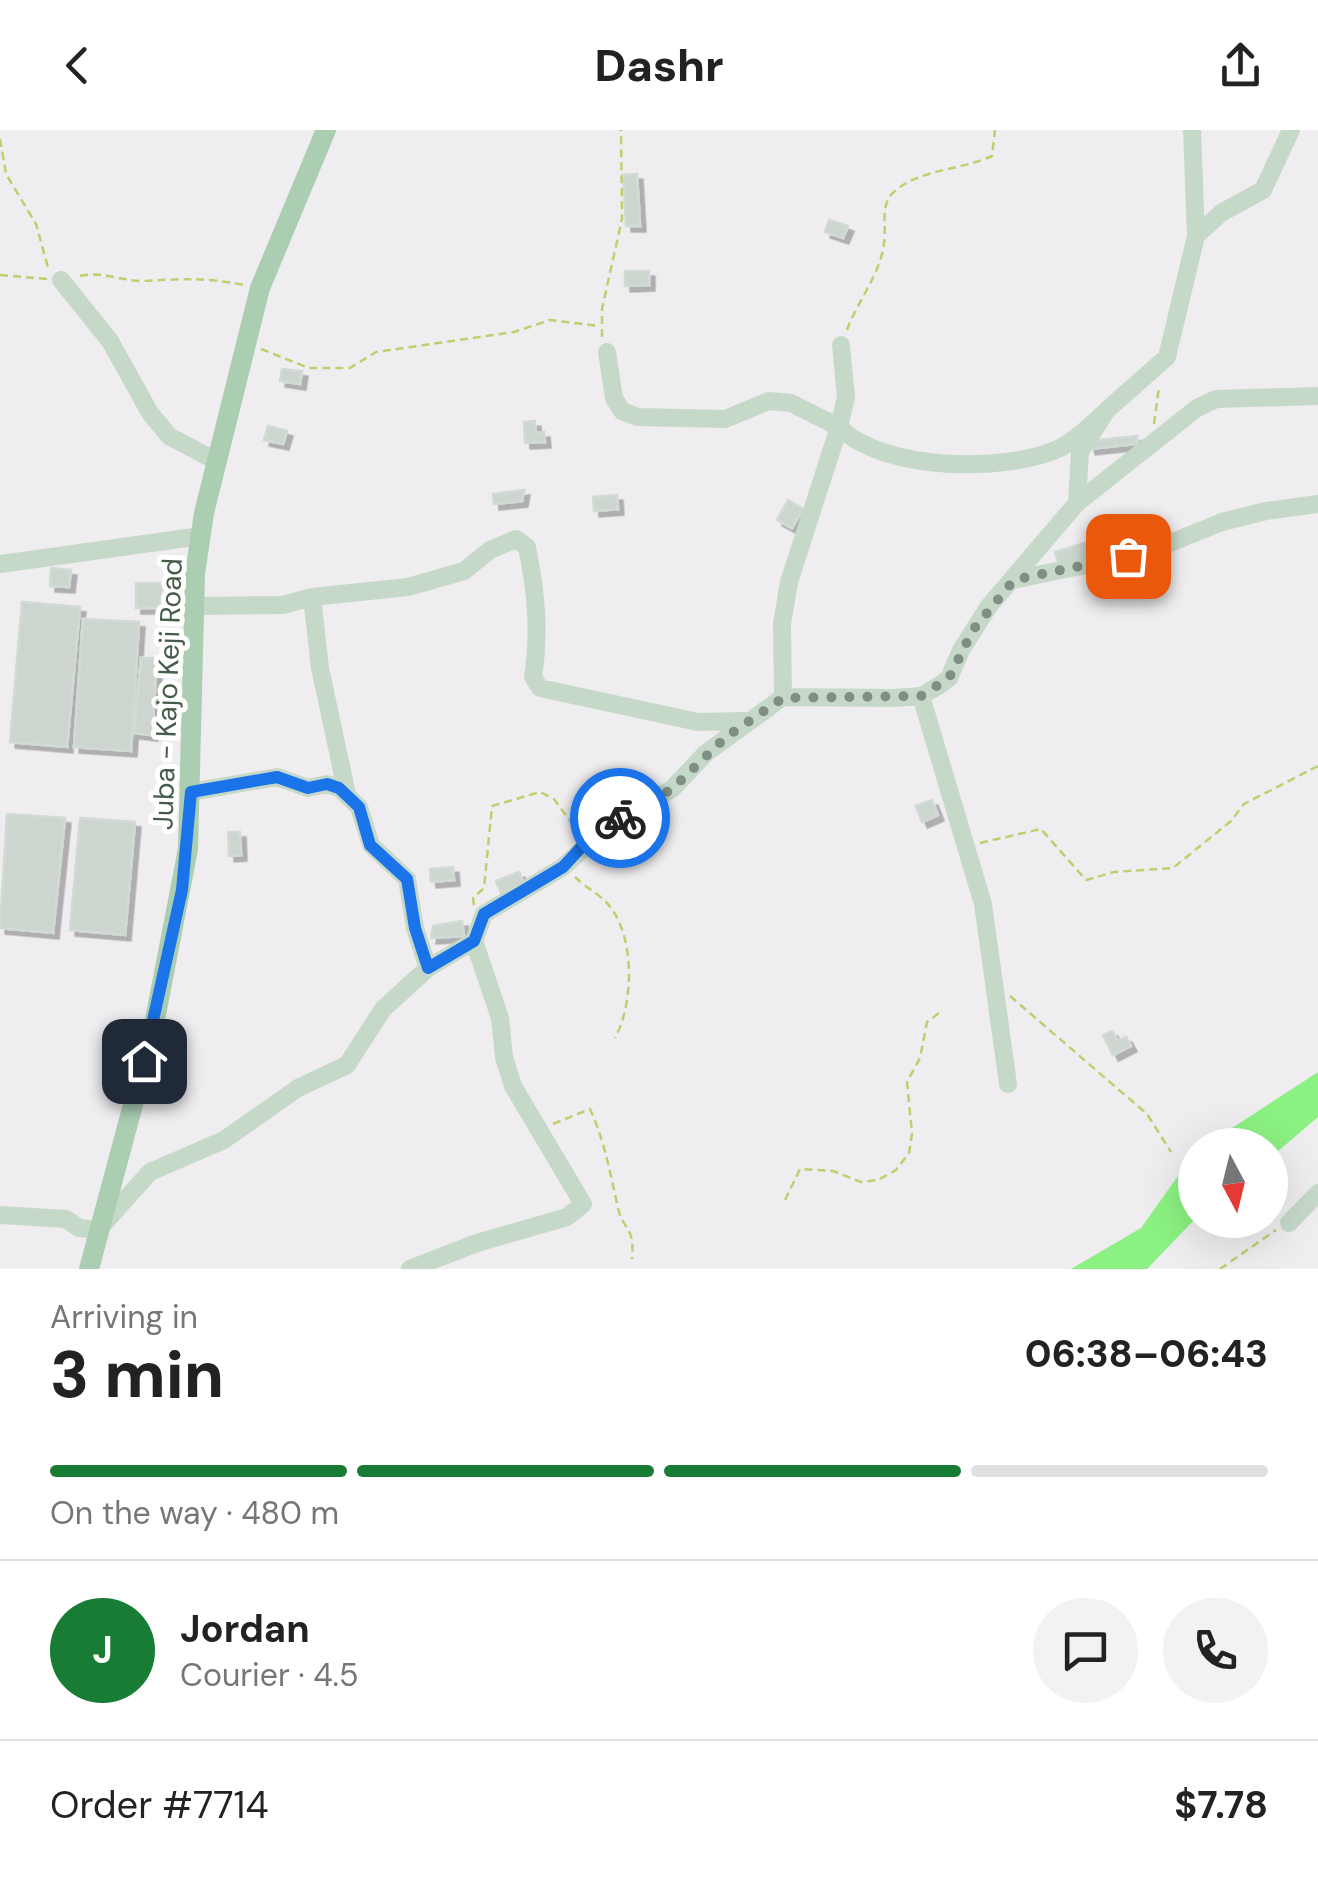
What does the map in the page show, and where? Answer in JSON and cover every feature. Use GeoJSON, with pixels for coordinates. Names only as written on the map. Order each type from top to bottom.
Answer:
{"type":"FeatureCollection","features":[{"type":"Feature","properties":{"kind":"main road","name":"Juba - Kajo Keji Road"},"geometry":{"type":"LineString","coordinates":[[89,1269],[169,962],[188,849],[200,536],[260,288],[326,130]]}},
{"type":"Feature","properties":{"kind":"street"},"geometry":{"type":"LineString","coordinates":[[607,352],[614,398],[622,411],[638,417],[725,420],[769,402],[791,404],[890,456],[927,463],[975,462],[1058,449],[1162,366],[1196,236],[1192,130]]}},
{"type":"Feature","properties":{"kind":"street"},"geometry":{"type":"LineString","coordinates":[[1196,236],[1220,214],[1263,190],[1291,130]]}},
{"type":"Feature","properties":{"kind":"street"},"geometry":{"type":"LineString","coordinates":[[61,280],[110,341],[150,413],[169,436],[216,461]]}},
{"type":"Feature","properties":{"kind":"street"},"geometry":{"type":"LineString","coordinates":[[783,698],[782,624],[789,582],[846,397],[841,345]]}},
{"type":"Feature","properties":{"kind":"street"},"geometry":{"type":"LineString","coordinates":[[0,1215],[66,1219],[78,1228],[98,1230],[150,1172],[208,1148],[298,1088],[347,1064],[383,1009],[476,932],[496,905],[563,867],[587,841],[672,789],[746,721],[783,698],[921,696],[949,678],[973,630],[1078,504],[1152,441],[1216,399],[1318,396]]}},
{"type":"Feature","properties":{"kind":"street"},"geometry":{"type":"LineString","coordinates":[[1078,504],[1080,452],[1108,410]]}},
{"type":"Feature","properties":{"kind":"street"},"geometry":{"type":"LineString","coordinates":[[1014,580],[1148,552],[1222,522],[1266,510],[1318,504]]}},
{"type":"Feature","properties":{"kind":"street"},"geometry":{"type":"LineString","coordinates":[[0,564],[200,536]]}},
{"type":"Feature","properties":{"kind":"street"},"geometry":{"type":"LineString","coordinates":[[198,606],[282,605],[312,596],[426,584],[464,571],[490,550],[516,538],[527,546],[534,578],[538,645],[533,676],[540,688],[698,722],[746,721]]}},
{"type":"Feature","properties":{"kind":"street"},"geometry":{"type":"LineString","coordinates":[[312,596],[320,668],[347,794]]}},
{"type":"Feature","properties":{"kind":"street"},"geometry":{"type":"LineString","coordinates":[[921,696],[983,904],[1008,1084]]}},
{"type":"Feature","properties":{"kind":"street"},"geometry":{"type":"LineString","coordinates":[[191,792],[277,777],[308,788],[327,784],[347,794],[359,807],[370,845],[407,879],[415,928],[428,968]]}},
{"type":"Feature","properties":{"kind":"street"},"geometry":{"type":"LineString","coordinates":[[410,1269],[477,1242],[567,1216],[583,1204],[513,1086],[504,1057],[500,1018],[476,932]]}},
{"type":"Feature","properties":{"kind":"street"},"geometry":{"type":"LineString","coordinates":[[1288,1221],[1318,1193]]}},
{"type":"Feature","properties":{"kind":"path"},"geometry":{"type":"LineString","coordinates":[[607,352],[599,326],[622,219],[621,130]]}},
{"type":"Feature","properties":{"kind":"path"},"geometry":{"type":"LineString","coordinates":[[841,345],[884,247],[884,208],[894,192],[921,176],[968,167],[992,156],[995,130]]}},
{"type":"Feature","properties":{"kind":"path"},"geometry":{"type":"LineString","coordinates":[[0,139],[6,174],[36,224],[49,272],[61,280]]}},
{"type":"Feature","properties":{"kind":"path"},"geometry":{"type":"LineString","coordinates":[[0,275],[61,280],[96,272],[139,281],[206,276],[260,288]]}},
{"type":"Feature","properties":{"kind":"path"},"geometry":{"type":"LineString","coordinates":[[246,342],[309,368],[350,368],[376,352],[514,332],[550,320],[599,326]]}},
{"type":"Feature","properties":{"kind":"path"},"geometry":{"type":"LineString","coordinates":[[1152,441],[1162,366]]}},
{"type":"Feature","properties":{"kind":"path"},"geometry":{"type":"LineString","coordinates":[[964,844],[1040,829],[1086,880],[1114,872],[1172,868],[1231,821],[1244,804],[1318,766]]}},
{"type":"Feature","properties":{"kind":"path"},"geometry":{"type":"LineString","coordinates":[[476,932],[473,898],[484,888],[492,806],[540,792],[554,799],[566,821],[587,841]]}},
{"type":"Feature","properties":{"kind":"path"},"geometry":{"type":"LineString","coordinates":[[563,867],[608,904],[620,934],[630,970],[626,1017],[615,1038]]}},
{"type":"Feature","properties":{"kind":"path"},"geometry":{"type":"LineString","coordinates":[[997,986],[1147,1114],[1172,1152]]}},
{"type":"Feature","properties":{"kind":"path"},"geometry":{"type":"LineString","coordinates":[[785,1200],[800,1169],[833,1171],[861,1182],[887,1176],[903,1162],[912,1134],[907,1082],[920,1058],[928,1022],[943,1010]]}},
{"type":"Feature","properties":{"kind":"path"},"geometry":{"type":"LineString","coordinates":[[539,1129],[590,1109],[606,1146],[619,1214],[631,1228],[632,1259]]}},
{"type":"Feature","properties":{"kind":"path"},"geometry":{"type":"LineString","coordinates":[[1220,1269],[1266,1238]]}},
{"type":"Feature","properties":{"kind":"shaded area"},"geometry":{"type":"Polygon","coordinates":[[[1318,1072],[1318,1117],[1288,1143],[1288,1128],[1232,1128],[1318,1072]]]}},
{"type":"Feature","properties":{"kind":"shaded area"},"geometry":{"type":"Polygon","coordinates":[[[1178,1176],[1178,1237],[1147,1269],[1071,1269],[1141,1228],[1178,1176]]]}},
{"type":"Feature","properties":{"kind":"building"},"geometry":{"type":"Polygon","coordinates":[[[637,174],[640,226],[626,226],[623,175],[637,174]]]}},
{"type":"Feature","properties":{"kind":"building"},"geometry":{"type":"Polygon","coordinates":[[[829,220],[848,226],[843,238],[825,232],[829,220]]]}},
{"type":"Feature","properties":{"kind":"building"},"geometry":{"type":"Polygon","coordinates":[[[625,271],[649,271],[649,285],[625,286],[625,271]]]}},
{"type":"Feature","properties":{"kind":"building"},"geometry":{"type":"Polygon","coordinates":[[[282,369],[302,371],[300,384],[280,381],[282,369]]]}},
{"type":"Feature","properties":{"kind":"building"},"geometry":{"type":"Polygon","coordinates":[[[535,421],[536,433],[544,432],[545,442],[525,443],[524,422],[535,421]]]}},
{"type":"Feature","properties":{"kind":"building"},"geometry":{"type":"Polygon","coordinates":[[[268,426],[287,431],[283,444],[264,440],[268,426]]]}},
{"type":"Feature","properties":{"kind":"building"},"geometry":{"type":"Polygon","coordinates":[[[1137,436],[1137,444],[1090,449],[1089,441],[1137,436]]]}},
{"type":"Feature","properties":{"kind":"building"},"geometry":{"type":"Polygon","coordinates":[[[524,490],[522,501],[494,504],[493,494],[524,490]]]}},
{"type":"Feature","properties":{"kind":"building"},"geometry":{"type":"Polygon","coordinates":[[[617,495],[618,509],[594,511],[593,497],[617,495]]]}},
{"type":"Feature","properties":{"kind":"building"},"geometry":{"type":"Polygon","coordinates":[[[788,500],[803,509],[792,528],[777,520],[788,500]]]}},
{"type":"Feature","properties":{"kind":"building"},"geometry":{"type":"Polygon","coordinates":[[[1091,541],[1096,557],[1060,568],[1055,552],[1091,541]]]}},
{"type":"Feature","properties":{"kind":"building"},"geometry":{"type":"Polygon","coordinates":[[[51,568],[71,570],[69,587],[50,586],[51,568]]]}},
{"type":"Feature","properties":{"kind":"building"},"geometry":{"type":"Polygon","coordinates":[[[136,583],[164,583],[160,608],[136,608],[136,583]]]}},
{"type":"Feature","properties":{"kind":"building"},"geometry":{"type":"Polygon","coordinates":[[[22,602],[80,607],[67,747],[10,742],[22,602]]]}},
{"type":"Feature","properties":{"kind":"building"},"geometry":{"type":"Polygon","coordinates":[[[83,619],[139,622],[131,751],[74,747],[83,619]]]}},
{"type":"Feature","properties":{"kind":"building"},"geometry":{"type":"Polygon","coordinates":[[[141,658],[157,658],[152,735],[134,733],[141,658]]]}},
{"type":"Feature","properties":{"kind":"building"},"geometry":{"type":"Polygon","coordinates":[[[932,800],[938,815],[922,822],[916,806],[932,800]]]}},
{"type":"Feature","properties":{"kind":"building"},"geometry":{"type":"Polygon","coordinates":[[[7,814],[65,818],[53,933],[0,928],[7,814]]]}},
{"type":"Feature","properties":{"kind":"building"},"geometry":{"type":"Polygon","coordinates":[[[80,818],[135,822],[125,935],[70,930],[80,818]]]}},
{"type":"Feature","properties":{"kind":"building"},"geometry":{"type":"Polygon","coordinates":[[[228,832],[240,832],[241,855],[229,856],[228,832]]]}},
{"type":"Feature","properties":{"kind":"building"},"geometry":{"type":"Polygon","coordinates":[[[453,867],[454,880],[431,882],[430,869],[453,867]]]}},
{"type":"Feature","properties":{"kind":"building"},"geometry":{"type":"Polygon","coordinates":[[[519,872],[524,884],[501,893],[496,881],[519,872]]]}},
{"type":"Feature","properties":{"kind":"building"},"geometry":{"type":"Polygon","coordinates":[[[462,921],[464,936],[431,938],[433,926],[462,921]]]}},
{"type":"Feature","properties":{"kind":"building"},"geometry":{"type":"Polygon","coordinates":[[[1112,1031],[1118,1041],[1126,1037],[1131,1046],[1113,1055],[1103,1035],[1112,1031]]]}},
{"type":"Feature","properties":{"kind":"way so far"},"geometry":{"type":"LineString","coordinates":[[620,818],[672,789],[726,737],[783,698],[864,700],[921,696],[949,678],[973,630],[1014,580],[1128,556]]}},
{"type":"Feature","properties":{"kind":"route"},"geometry":{"type":"LineString","coordinates":[[144,1061],[182,890],[191,792],[277,777],[308,788],[327,784],[339,788],[359,807],[370,845],[407,879],[415,928],[428,968],[474,941],[484,914],[563,867],[587,841],[620,818]]}}]}
